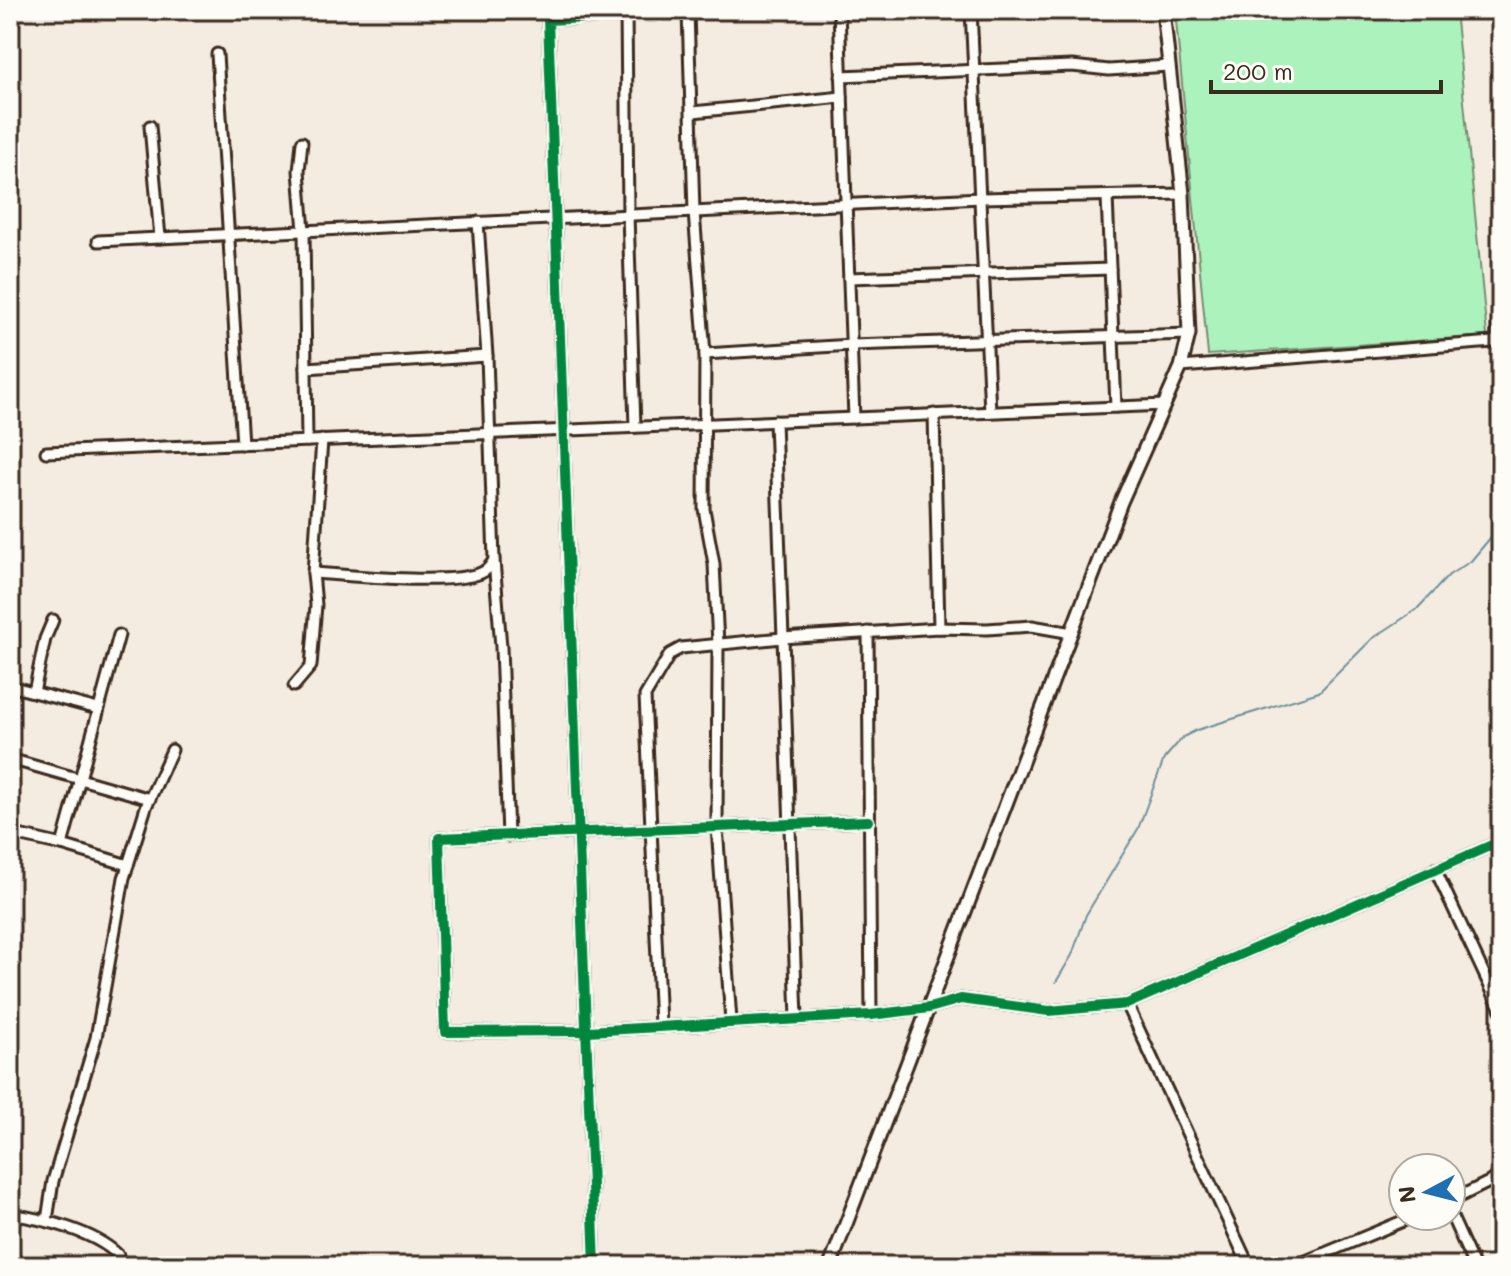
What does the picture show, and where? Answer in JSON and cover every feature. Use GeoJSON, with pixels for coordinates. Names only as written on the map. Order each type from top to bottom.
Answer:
{"type":"FeatureCollection","features":[{"type":"Feature","properties":{"kind":"street"},"geometry":{"type":"LineString","coordinates":[[595,1266],[548,20],[750,10]]}},
{"type":"Feature","properties":{"kind":"street"},"geometry":{"type":"LineString","coordinates":[[839,10],[854,418]]}},
{"type":"Feature","properties":{"kind":"street"},"geometry":{"type":"LineString","coordinates":[[971,10],[990,412]]}},
{"type":"Feature","properties":{"kind":"street"},"geometry":{"type":"LineString","coordinates":[[830,1266],[1121,502],[1181,367],[1189,334],[1183,194],[1163,10]]}},
{"type":"Feature","properties":{"kind":"street"},"geometry":{"type":"LineString","coordinates":[[688,12],[694,212],[705,354],[704,509],[714,564],[718,644],[717,827],[731,1021]]}},
{"type":"Feature","properties":{"kind":"street"},"geometry":{"type":"LineString","coordinates":[[626,14],[635,427]]}},
{"type":"Feature","properties":{"kind":"street"},"geometry":{"type":"LineString","coordinates":[[217,54],[242,444]]}},
{"type":"Feature","properties":{"kind":"street"},"geometry":{"type":"LineString","coordinates":[[841,76],[1072,66],[1109,70],[1168,66]]}},
{"type":"Feature","properties":{"kind":"street"},"geometry":{"type":"LineString","coordinates":[[693,112],[842,97]]}},
{"type":"Feature","properties":{"kind":"street"},"geometry":{"type":"LineString","coordinates":[[150,126],[160,238]]}},
{"type":"Feature","properties":{"kind":"street"},"geometry":{"type":"LineString","coordinates":[[302,142],[299,171],[304,231],[307,441]]}},
{"type":"Feature","properties":{"kind":"street"},"geometry":{"type":"LineString","coordinates":[[98,241],[981,198],[1183,194]]}},
{"type":"Feature","properties":{"kind":"street"},"geometry":{"type":"LineString","coordinates":[[1107,197],[1116,407]]}},
{"type":"Feature","properties":{"kind":"street"},"geometry":{"type":"LineString","coordinates":[[478,222],[491,433],[508,836]]}},
{"type":"Feature","properties":{"kind":"street"},"geometry":{"type":"LineString","coordinates":[[1181,367],[1493,342],[1499,335],[1501,259]]}},
{"type":"Feature","properties":{"kind":"street"},"geometry":{"type":"LineString","coordinates":[[849,278],[1110,269]]}},
{"type":"Feature","properties":{"kind":"street"},"geometry":{"type":"LineString","coordinates":[[705,354],[852,345],[1189,334]]}},
{"type":"Feature","properties":{"kind":"street"},"geometry":{"type":"LineString","coordinates":[[306,368],[487,356]]}},
{"type":"Feature","properties":{"kind":"street"},"geometry":{"type":"LineString","coordinates":[[46,452],[1165,405]]}},
{"type":"Feature","properties":{"kind":"street"},"geometry":{"type":"LineString","coordinates":[[934,414],[939,628]]}},
{"type":"Feature","properties":{"kind":"street"},"geometry":{"type":"LineString","coordinates":[[775,421],[797,1018]]}},
{"type":"Feature","properties":{"kind":"street"},"geometry":{"type":"LineString","coordinates":[[294,686],[311,666],[316,605],[313,573],[322,440]]}},
{"type":"Feature","properties":{"kind":"street"},"geometry":{"type":"LineString","coordinates":[[313,573],[409,578],[467,576],[487,570],[494,560]]}},
{"type":"Feature","properties":{"kind":"street"},"geometry":{"type":"LineString","coordinates":[[34,692],[45,639],[53,620]]}},
{"type":"Feature","properties":{"kind":"street"},"geometry":{"type":"LineString","coordinates":[[660,1025],[645,696],[670,654],[681,648],[718,644],[939,628],[1032,626],[1072,633]]}},
{"type":"Feature","properties":{"kind":"street"},"geometry":{"type":"LineString","coordinates":[[868,632],[871,1015]]}},
{"type":"Feature","properties":{"kind":"street"},"geometry":{"type":"LineString","coordinates":[[62,845],[119,635]]}},
{"type":"Feature","properties":{"kind":"street"},"geometry":{"type":"LineString","coordinates":[[10,686],[98,709]]}},
{"type":"Feature","properties":{"kind":"street"},"geometry":{"type":"LineString","coordinates":[[47,1220],[53,1181],[96,1038],[128,865],[150,799],[172,750]]}},
{"type":"Feature","properties":{"kind":"street"},"geometry":{"type":"LineString","coordinates":[[10,759],[150,799]]}},
{"type":"Feature","properties":{"kind":"street"},"geometry":{"type":"LineString","coordinates":[[868,821],[439,838],[445,1032],[588,1031],[871,1015],[929,1008],[961,999],[1049,1011],[1127,1004],[1501,841]]}},
{"type":"Feature","properties":{"kind":"street"},"geometry":{"type":"LineString","coordinates":[[10,833],[128,865]]}},
{"type":"Feature","properties":{"kind":"street"},"geometry":{"type":"LineString","coordinates":[[1435,869],[1501,1010]]}},
{"type":"Feature","properties":{"kind":"street"},"geometry":{"type":"LineString","coordinates":[[1127,1004],[1249,1266]]}},
{"type":"Feature","properties":{"kind":"street"},"geometry":{"type":"LineString","coordinates":[[1467,1193],[1501,1176]]}},
{"type":"Feature","properties":{"kind":"street"},"geometry":{"type":"LineString","coordinates":[[10,1214],[47,1220],[109,1247],[118,1255],[118,1266]]}},
{"type":"Feature","properties":{"kind":"street"},"geometry":{"type":"LineString","coordinates":[[1294,1266],[1387,1228]]}},
{"type":"Feature","properties":{"kind":"street"},"geometry":{"type":"LineString","coordinates":[[1459,1232],[1474,1266]]}},
{"type":"Feature","properties":{"kind":"green space"},"geometry":{"type":"Polygon","coordinates":[[[1175,10],[1455,10],[1487,336],[1208,355],[1175,10]]]}},
{"type":"Feature","properties":{"kind":"waterway"},"geometry":{"type":"LineString","coordinates":[[1056,982],[1072,955],[1086,915],[1138,829],[1164,759],[1183,737],[1319,692],[1372,639],[1417,609],[1449,575],[1471,561],[1501,525]]}},
{"type":"Feature","properties":{"kind":"cycle path"},"geometry":{"type":"LineString","coordinates":[[595,1266],[548,20],[750,10]]}},
{"type":"Feature","properties":{"kind":"cycle path"},"geometry":{"type":"LineString","coordinates":[[868,821],[439,838],[445,1032],[588,1031],[871,1015],[929,1008],[961,999],[1049,1011],[1127,1004],[1501,841]]}}]}
